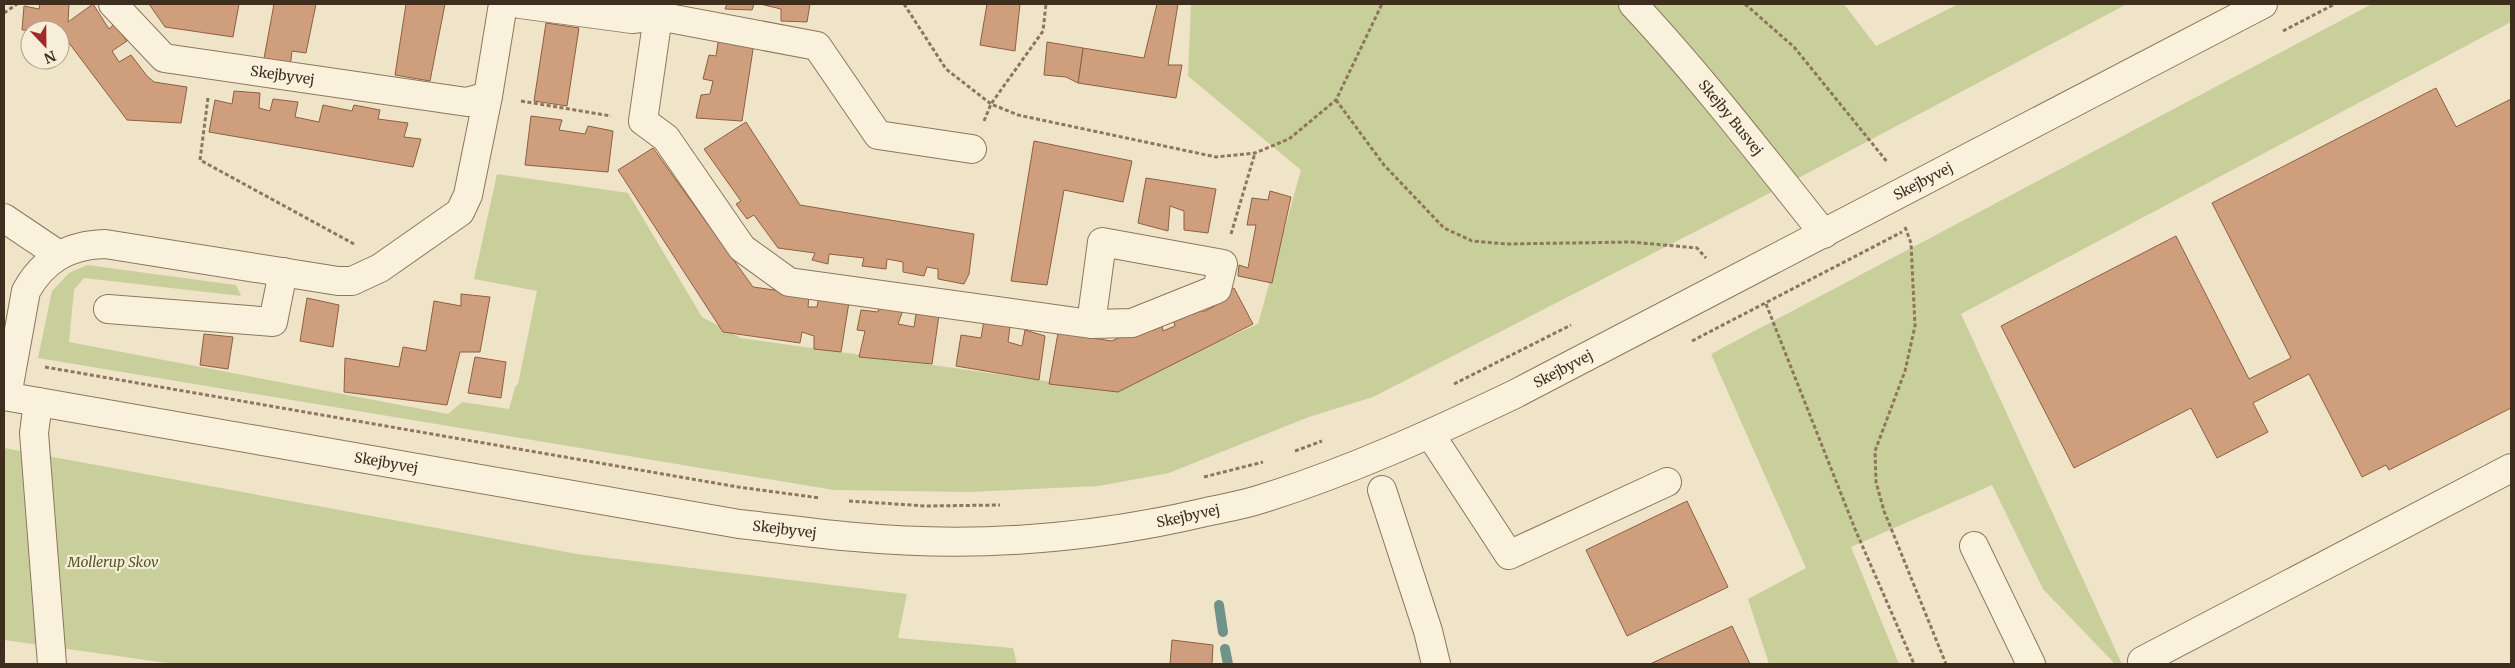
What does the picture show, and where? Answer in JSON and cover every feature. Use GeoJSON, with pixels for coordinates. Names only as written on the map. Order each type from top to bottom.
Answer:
{"type":"FeatureCollection","features":[{"type":"Feature","properties":{"kind":"street","name":"Skejbyvej"},"geometry":{"type":"LineString","coordinates":[[113,4],[164,58],[467,102],[488,96]]}},
{"type":"Feature","properties":{"kind":"street","name":"Skejbyvej"},"geometry":{"type":"LineString","coordinates":[[503,4],[488,96],[468,195],[460,212],[380,268],[352,281],[338,281],[105,244],[87,245],[58,255],[40,271],[26,291],[5,396],[739,524],[856,538],[950,541],[1054,538],[1156,524],[1260,500],[1430,434],[1560,372],[2263,4]]}},
{"type":"Feature","properties":{"kind":"street"},"geometry":{"type":"LineString","coordinates":[[520,4],[632,19],[658,16],[817,46],[878,135],[972,149]]}},
{"type":"Feature","properties":{"kind":"street","name":"Skejby Busvej"},"geometry":{"type":"LineString","coordinates":[[1633,4],[1671,45],[1760,152],[1824,234]]}},
{"type":"Feature","properties":{"kind":"street"},"geometry":{"type":"LineString","coordinates":[[658,16],[643,121],[666,138],[742,248],[789,282],[1091,324],[1132,324],[1217,289],[1223,264],[1102,242],[1091,324]]}},
{"type":"Feature","properties":{"kind":"street"},"geometry":{"type":"LineString","coordinates":[[4,218],[58,255]]}},
{"type":"Feature","properties":{"kind":"street"},"geometry":{"type":"LineString","coordinates":[[108,310],[273,322],[283,272]]}},
{"type":"Feature","properties":{"kind":"street"},"geometry":{"type":"LineString","coordinates":[[38,402],[34,434],[52,664]]}},
{"type":"Feature","properties":{"kind":"street"},"geometry":{"type":"LineString","coordinates":[[1430,434],[1509,555],[1667,482]]}},
{"type":"Feature","properties":{"kind":"street"},"geometry":{"type":"LineString","coordinates":[[2142,661],[2511,468]]}},
{"type":"Feature","properties":{"kind":"street"},"geometry":{"type":"LineString","coordinates":[[1382,490],[1428,631],[1436,664]]}},
{"type":"Feature","properties":{"kind":"street"},"geometry":{"type":"LineString","coordinates":[[1974,546],[2031,664]]}},
{"type":"Feature","properties":{"kind":"path"},"geometry":{"type":"LineString","coordinates":[[4,13],[17,4]]}},
{"type":"Feature","properties":{"kind":"path"},"geometry":{"type":"LineString","coordinates":[[904,4],[946,69],[991,104],[1018,115],[1216,157],[1255,153],[1289,140],[1336,100],[1382,4]]}},
{"type":"Feature","properties":{"kind":"path"},"geometry":{"type":"LineString","coordinates":[[972,149],[991,104],[1043,31],[1046,4]]}},
{"type":"Feature","properties":{"kind":"path"},"geometry":{"type":"LineString","coordinates":[[1745,4],[1794,47],[1888,164],[1904,191],[1905,230],[1911,243],[1915,326],[1905,371],[1875,451],[1876,482],[1884,511],[1946,664]]}},
{"type":"Feature","properties":{"kind":"path"},"geometry":{"type":"LineString","coordinates":[[2282,31],[2335,4]]}},
{"type":"Feature","properties":{"kind":"path"},"geometry":{"type":"LineString","coordinates":[[212,65],[200,160],[353,244],[380,268]]}},
{"type":"Feature","properties":{"kind":"path"},"geometry":{"type":"LineString","coordinates":[[488,96],[643,121]]}},
{"type":"Feature","properties":{"kind":"path"},"geometry":{"type":"LineString","coordinates":[[1336,100],[1384,165],[1444,228],[1472,240],[1507,244],[1631,242],[1696,248],[1706,258],[1724,286]]}},
{"type":"Feature","properties":{"kind":"path"},"geometry":{"type":"LineString","coordinates":[[1223,264],[1235,216],[1255,153]]}},
{"type":"Feature","properties":{"kind":"path"},"geometry":{"type":"LineString","coordinates":[[1880,168],[1897,159]]}},
{"type":"Feature","properties":{"kind":"path"},"geometry":{"type":"LineString","coordinates":[[1687,344],[1914,225]]}},
{"type":"Feature","properties":{"kind":"path"},"geometry":{"type":"LineString","coordinates":[[1697,262],[1715,253]]}},
{"type":"Feature","properties":{"kind":"path"},"geometry":{"type":"LineString","coordinates":[[1753,271],[1855,529],[1914,664]]}},
{"type":"Feature","properties":{"kind":"path"},"geometry":{"type":"LineString","coordinates":[[1446,388],[1576,323]]}},
{"type":"Feature","properties":{"kind":"path"},"geometry":{"type":"LineString","coordinates":[[13,362],[728,485],[826,499]]}},
{"type":"Feature","properties":{"kind":"path"},"geometry":{"type":"LineString","coordinates":[[1287,454],[1324,440]]}},
{"type":"Feature","properties":{"kind":"path"},"geometry":{"type":"LineString","coordinates":[[1197,479],[1269,460]]}},
{"type":"Feature","properties":{"kind":"path"},"geometry":{"type":"LineString","coordinates":[[845,501],[926,506],[1005,506]]}},
{"type":"Feature","properties":{"kind":"green space"},"geometry":{"type":"Polygon","coordinates":[[[1191,4],[1844,4],[1876,46],[1958,4],[2127,4],[1749,204],[1373,397],[1309,417],[1169,473],[1099,486],[970,492],[834,490],[38,358],[52,291],[69,273],[87,265],[236,285],[241,296],[84,278],[74,290],[69,342],[448,414],[462,402],[509,409],[515,387],[518,384],[537,291],[474,279],[497,174],[628,193],[702,317],[741,338],[1110,390],[1258,324],[1301,170],[1188,76],[1191,4]]]}},
{"type":"Feature","properties":{"kind":"green space"},"geometry":{"type":"Polygon","coordinates":[[[2372,4],[2511,4],[2511,22],[1961,314],[2122,664],[2115,664],[2043,589],[1992,485],[1851,547],[1899,664],[1769,664],[1748,599],[1806,568],[1711,354],[2372,4]]]}},
{"type":"Feature","properties":{"kind":"green space","name":"Mollerup Skov"},"geometry":{"type":"Polygon","coordinates":[[[4,448],[577,554],[907,594],[898,638],[1013,648],[1017,664],[174,664],[4,640],[4,448]]]}},
{"type":"Feature","properties":{"kind":"building"},"geometry":{"type":"Polygon","coordinates":[[[40,4],[69,4],[68,20],[23,20],[24,6],[39,9],[40,4]]]}},
{"type":"Feature","properties":{"kind":"building"},"geometry":{"type":"Polygon","coordinates":[[[93,4],[109,29],[114,24],[127,41],[112,51],[119,62],[131,55],[154,82],[187,87],[181,123],[127,120],[70,44],[70,21],[93,4]]]}},
{"type":"Feature","properties":{"kind":"building"},"geometry":{"type":"Polygon","coordinates":[[[149,4],[239,4],[233,37],[165,27],[149,4]]]}},
{"type":"Feature","properties":{"kind":"building"},"geometry":{"type":"Polygon","coordinates":[[[274,4],[316,4],[306,53],[292,51],[290,68],[263,64],[274,4]]]}},
{"type":"Feature","properties":{"kind":"building"},"geometry":{"type":"Polygon","coordinates":[[[406,4],[445,4],[430,81],[395,75],[406,4]]]}},
{"type":"Feature","properties":{"kind":"building"},"geometry":{"type":"Polygon","coordinates":[[[727,4],[754,4],[752,10],[725,9],[727,4]]]}},
{"type":"Feature","properties":{"kind":"building"},"geometry":{"type":"Polygon","coordinates":[[[760,4],[810,4],[807,22],[781,21],[781,9],[760,4]]]}},
{"type":"Feature","properties":{"kind":"building"},"geometry":{"type":"Polygon","coordinates":[[[987,4],[1020,4],[1015,51],[980,45],[987,4]]]}},
{"type":"Feature","properties":{"kind":"building"},"geometry":{"type":"Polygon","coordinates":[[[1157,4],[1178,4],[1168,65],[1182,65],[1176,98],[1078,83],[1083,48],[1144,58],[1157,4]]]}},
{"type":"Feature","properties":{"kind":"building"},"geometry":{"type":"Polygon","coordinates":[[[546,23],[579,28],[567,106],[534,101],[546,23]]]}},
{"type":"Feature","properties":{"kind":"building"},"geometry":{"type":"Polygon","coordinates":[[[719,36],[754,43],[742,121],[696,118],[701,95],[710,94],[713,81],[703,79],[709,55],[716,56],[719,36]]]}},
{"type":"Feature","properties":{"kind":"building"},"geometry":{"type":"Polygon","coordinates":[[[1047,42],[1083,48],[1078,83],[1066,77],[1044,75],[1047,42]]]}},
{"type":"Feature","properties":{"kind":"building"},"geometry":{"type":"Polygon","coordinates":[[[2436,88],[2456,127],[2511,99],[2511,408],[2389,470],[2386,465],[2362,477],[2309,374],[2253,403],[2268,432],[2217,458],[2191,408],[2074,468],[2001,326],[2176,236],[2249,379],[2291,358],[2212,203],[2436,88]]]}},
{"type":"Feature","properties":{"kind":"building"},"geometry":{"type":"Polygon","coordinates":[[[234,91],[260,93],[259,108],[270,111],[273,99],[298,102],[295,117],[319,122],[323,105],[352,111],[354,105],[380,110],[378,119],[408,123],[404,137],[421,139],[413,167],[209,132],[215,100],[232,104],[234,91]]]}},
{"type":"Feature","properties":{"kind":"building"},"geometry":{"type":"Polygon","coordinates":[[[531,116],[562,120],[559,130],[585,134],[588,126],[613,131],[608,172],[525,165],[531,116]]]}},
{"type":"Feature","properties":{"kind":"building"},"geometry":{"type":"Polygon","coordinates":[[[746,122],[800,205],[974,234],[969,274],[964,284],[938,279],[938,269],[927,267],[924,276],[903,272],[903,262],[887,259],[886,269],[862,266],[864,258],[829,254],[828,264],[812,260],[815,253],[778,248],[754,215],[747,219],[736,204],[741,201],[704,149],[746,122]]]}},
{"type":"Feature","properties":{"kind":"building"},"geometry":{"type":"Polygon","coordinates":[[[1034,141],[1132,161],[1123,202],[1064,190],[1047,285],[1011,281],[1034,141]]]}},
{"type":"Feature","properties":{"kind":"building"},"geometry":{"type":"Polygon","coordinates":[[[653,148],[753,287],[809,295],[808,307],[817,307],[819,296],[849,302],[841,352],[814,349],[814,336],[802,332],[800,343],[723,332],[618,170],[653,148]]]}},
{"type":"Feature","properties":{"kind":"building"},"geometry":{"type":"Polygon","coordinates":[[[1146,178],[1216,189],[1208,233],[1184,230],[1184,211],[1170,206],[1168,231],[1138,223],[1146,178]]]}},
{"type":"Feature","properties":{"kind":"building"},"geometry":{"type":"Polygon","coordinates":[[[1270,191],[1291,197],[1272,283],[1238,276],[1239,265],[1248,268],[1256,225],[1247,225],[1252,198],[1268,200],[1270,191]]]}},
{"type":"Feature","properties":{"kind":"building"},"geometry":{"type":"Polygon","coordinates":[[[1234,288],[1253,324],[1118,392],[1049,384],[1058,333],[1112,341],[1161,317],[1163,331],[1175,326],[1171,313],[1197,301],[1203,312],[1215,306],[1213,296],[1234,288]]]}},
{"type":"Feature","properties":{"kind":"building"},"geometry":{"type":"Polygon","coordinates":[[[461,294],[490,297],[480,352],[460,352],[447,405],[344,392],[345,358],[399,367],[403,347],[426,351],[434,301],[461,306],[461,294]]]}},
{"type":"Feature","properties":{"kind":"building"},"geometry":{"type":"Polygon","coordinates":[[[307,298],[339,305],[333,347],[300,341],[307,298]]]}},
{"type":"Feature","properties":{"kind":"building"},"geometry":{"type":"Polygon","coordinates":[[[880,304],[903,310],[898,324],[914,327],[916,314],[939,315],[932,364],[859,357],[865,331],[857,330],[861,310],[878,312],[880,304]]]}},
{"type":"Feature","properties":{"kind":"building"},"geometry":{"type":"Polygon","coordinates":[[[984,320],[1010,327],[1008,342],[1022,346],[1025,330],[1045,336],[1039,380],[956,366],[961,335],[981,338],[984,320]]]}},
{"type":"Feature","properties":{"kind":"building"},"geometry":{"type":"Polygon","coordinates":[[[204,334],[233,337],[228,369],[200,365],[204,334]]]}},
{"type":"Feature","properties":{"kind":"building"},"geometry":{"type":"Polygon","coordinates":[[[475,357],[506,362],[501,398],[468,393],[475,357]]]}},
{"type":"Feature","properties":{"kind":"building"},"geometry":{"type":"Polygon","coordinates":[[[1687,501],[1728,587],[1627,636],[1586,550],[1687,501]]]}},
{"type":"Feature","properties":{"kind":"building"},"geometry":{"type":"Polygon","coordinates":[[[1732,626],[1750,664],[1650,664],[1732,626]]]}},
{"type":"Feature","properties":{"kind":"building"},"geometry":{"type":"Polygon","coordinates":[[[1172,640],[1213,645],[1212,664],[1170,664],[1172,640]]]}},
{"type":"Feature","properties":{"kind":"waterway"},"geometry":{"type":"LineString","coordinates":[[1219,605],[1223,632]]}},
{"type":"Feature","properties":{"kind":"waterway"},"geometry":{"type":"LineString","coordinates":[[1225,649],[1228,664]]}}]}
